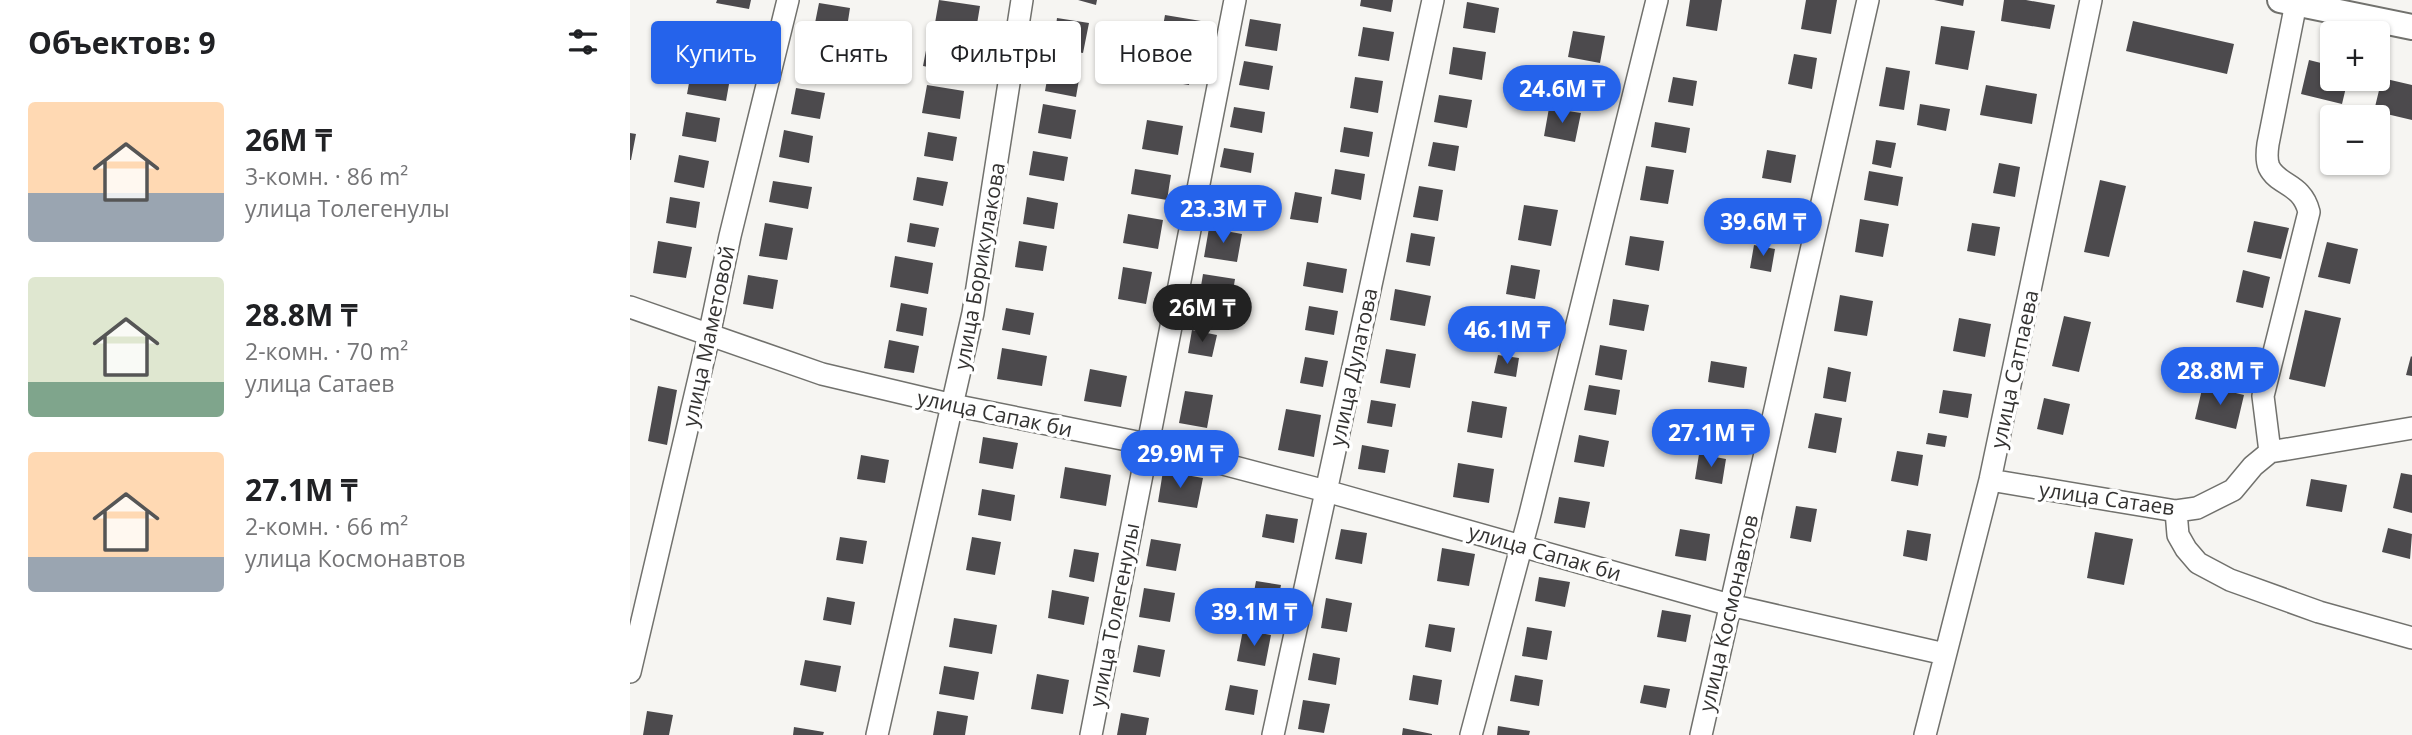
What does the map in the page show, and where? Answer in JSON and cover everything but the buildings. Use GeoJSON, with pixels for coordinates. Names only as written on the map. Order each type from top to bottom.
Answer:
{"type":"FeatureCollection","features":[{"type":"Feature","properties":{"kind":"street","name":"улица Маметовой"},"geometry":{"type":"LineString","coordinates":[[630,672],[730,236],[788,0]]}},
{"type":"Feature","properties":{"kind":"street","name":"улица Борикулакова"},"geometry":{"type":"LineString","coordinates":[[877,735],[973,313],[1022,0]]}},
{"type":"Feature","properties":{"kind":"street","name":"улица Толегенулы"},"geometry":{"type":"LineString","coordinates":[[1091,735],[1235,0]]}},
{"type":"Feature","properties":{"kind":"street","name":"улица Дулатова"},"geometry":{"type":"LineString","coordinates":[[1273,735],[1433,0]]}},
{"type":"Feature","properties":{"kind":"street"},"geometry":{"type":"LineString","coordinates":[[1471,735],[1522,545],[1657,0]]}},
{"type":"Feature","properties":{"kind":"street","name":"улица Космонавтов"},"geometry":{"type":"LineString","coordinates":[[1701,735],[1868,0]]}},
{"type":"Feature","properties":{"kind":"street","name":"улица Сатпаева"},"geometry":{"type":"LineString","coordinates":[[1925,735],[1990,480],[2091,0]]}},
{"type":"Feature","properties":{"kind":"street"},"geometry":{"type":"LineString","coordinates":[[2412,27],[2288,2],[2267,144],[2267,163],[2273,173],[2306,200],[2309,212],[2263,396],[2270,452],[2412,428]]}},
{"type":"Feature","properties":{"kind":"street","name":"улица Сапак би"},"geometry":{"type":"LineString","coordinates":[[630,307],[822,374],[953,405],[1147,444],[1522,545],[1730,605],[1945,654]]}},
{"type":"Feature","properties":{"kind":"street","name":"улица Сатаев"},"geometry":{"type":"LineString","coordinates":[[1990,480],[2176,511],[2197,508],[2233,490],[2253,466],[2270,452]]}},
{"type":"Feature","properties":{"kind":"street"},"geometry":{"type":"LineString","coordinates":[[2176,511],[2178,535],[2198,563],[2209,569],[2230,580],[2319,612],[2412,638]]}}]}
